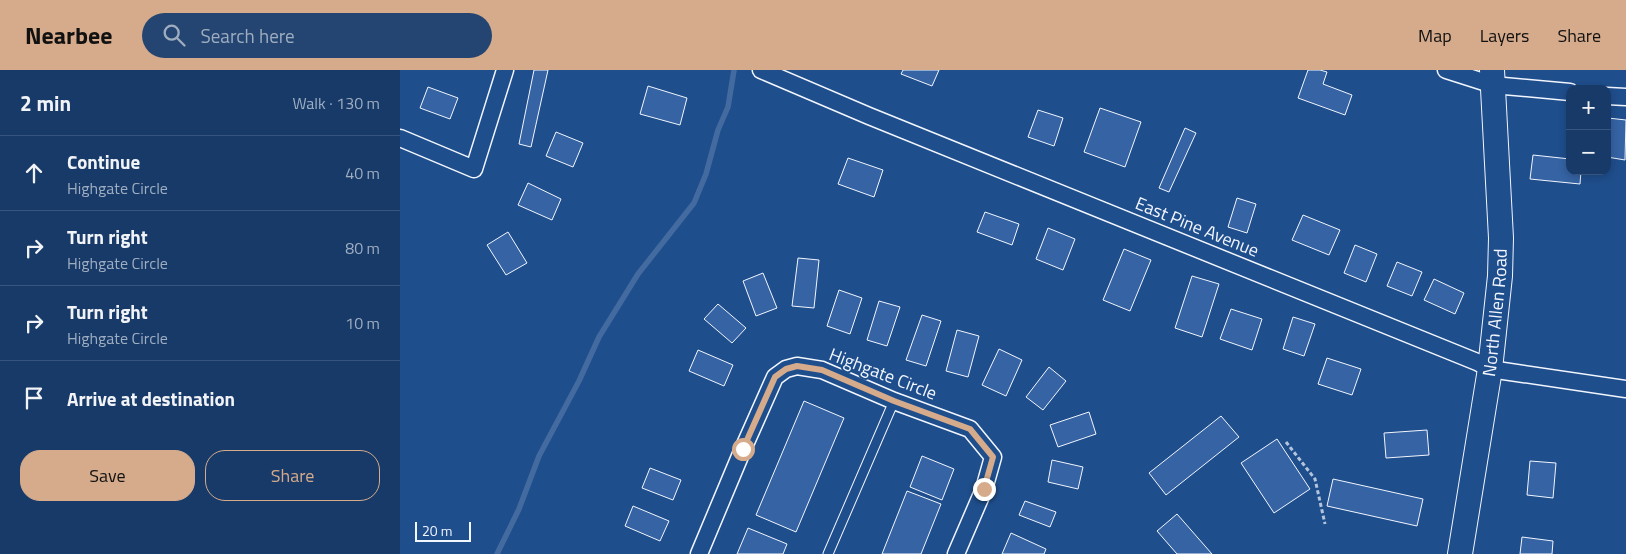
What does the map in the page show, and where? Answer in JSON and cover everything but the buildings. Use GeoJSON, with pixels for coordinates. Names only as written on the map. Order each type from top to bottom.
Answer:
{"type":"FeatureCollection","features":[{"type":"Feature","properties":{"kind":"street"},"geometry":{"type":"LineString","coordinates":[[400,138],[474,169],[505,70]]}},
{"type":"Feature","properties":{"kind":"street","name":"East Pine Avenue"},"geometry":{"type":"LineString","coordinates":[[761,70],[869,116],[1468,358],[1490,369],[1626,389]]}},
{"type":"Feature","properties":{"kind":"street"},"geometry":{"type":"LineString","coordinates":[[1446,70],[1566,91]]}},
{"type":"Feature","properties":{"kind":"street","name":"North Allen Road"},"geometry":{"type":"LineString","coordinates":[[1460,554],[1490,369],[1500,276],[1501,238],[1492,78]]}},
{"type":"Feature","properties":{"kind":"street"},"geometry":{"type":"LineString","coordinates":[[1611,96],[1626,97]]}},
{"type":"Feature","properties":{"kind":"street","name":"Highgate Circle"},"geometry":{"type":"LineString","coordinates":[[700,554],[775,377],[786,369],[797,366],[822,370],[894,401],[970,429],[993,457],[984,489],[956,554]]}},
{"type":"Feature","properties":{"kind":"lane"},"geometry":{"type":"LineString","coordinates":[[828,554],[894,401]]}},
{"type":"Feature","properties":{"kind":"path"},"geometry":{"type":"LineString","coordinates":[[1286,442],[1315,479],[1325,524]]}},
{"type":"Feature","properties":{"kind":"waterway"},"geometry":{"type":"LineString","coordinates":[[497,554],[519,509],[539,456],[579,381],[599,337],[638,274],[694,203],[706,174],[718,130],[728,107],[734,70]]}},
{"type":"Feature","properties":{"kind":"route"},"geometry":{"type":"LineString","coordinates":[[743,449],[775,377],[786,369],[797,366],[822,370],[894,401],[970,429],[993,457],[984,489]]}}]}
